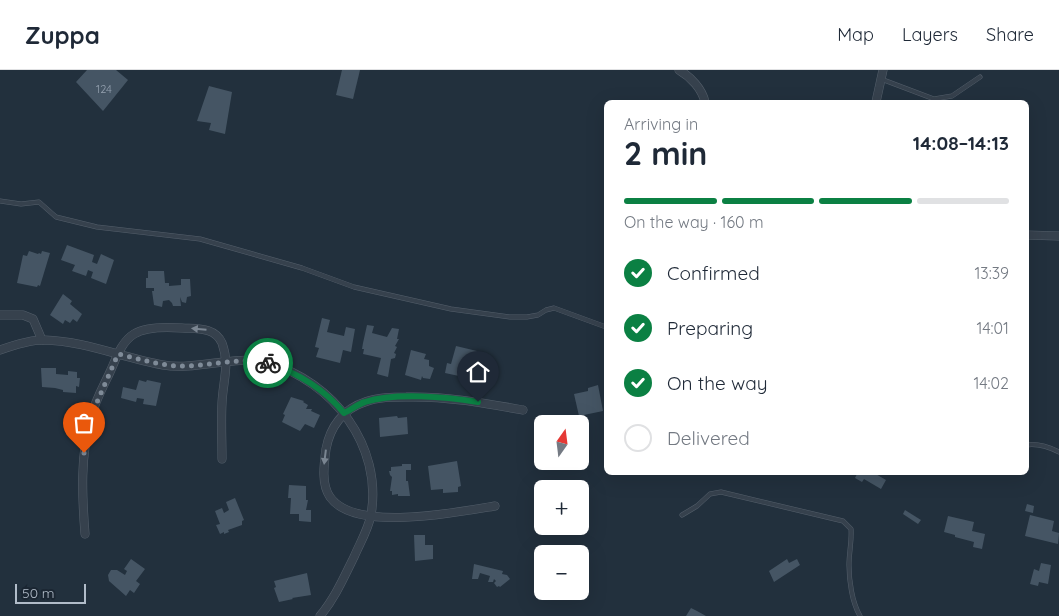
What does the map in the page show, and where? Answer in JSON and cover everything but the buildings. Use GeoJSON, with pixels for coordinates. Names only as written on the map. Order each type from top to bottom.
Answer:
{"type":"FeatureCollection","features":[{"type":"Feature","properties":{"kind":"street"},"geometry":{"type":"LineString","coordinates":[[679,70],[687,74],[703,94],[704,100]]}},
{"type":"Feature","properties":{"kind":"street"},"geometry":{"type":"LineString","coordinates":[[876,100],[883,70]]}},
{"type":"Feature","properties":{"kind":"street"},"geometry":{"type":"LineString","coordinates":[[1029,235],[1059,236]]}},
{"type":"Feature","properties":{"kind":"street"},"geometry":{"type":"LineString","coordinates":[[0,315],[23,315],[33,319],[42,340]]}},
{"type":"Feature","properties":{"kind":"street"},"geometry":{"type":"LineString","coordinates":[[85,534],[81,476],[87,431],[98,398],[118,354],[130,337],[146,330],[170,327],[210,330],[217,334],[222,343],[227,362],[222,401],[222,460]]}},
{"type":"Feature","properties":{"kind":"street"},"geometry":{"type":"LineString","coordinates":[[0,350],[42,340],[67,342],[164,365],[184,366],[245,361],[266,362],[301,376],[334,401],[360,439],[372,481],[371,515],[367,528],[332,602],[320,616]]}},
{"type":"Feature","properties":{"kind":"street"},"geometry":{"type":"LineString","coordinates":[[495,506],[434,516],[405,518],[355,513],[342,507],[331,498],[325,488],[324,460],[328,442],[332,429],[344,413],[364,402],[379,399],[431,396],[463,399],[523,410]]}},
{"type":"Feature","properties":{"kind":"lane"},"geometry":{"type":"LineString","coordinates":[[881,79],[934,99],[952,96],[980,77]]}},
{"type":"Feature","properties":{"kind":"lane"},"geometry":{"type":"LineString","coordinates":[[0,201],[21,204],[39,202],[56,218],[97,227],[200,239],[302,268],[354,287],[426,304],[510,317],[538,315],[554,308],[604,326]]}},
{"type":"Feature","properties":{"kind":"lane"},"geometry":{"type":"LineString","coordinates":[[1029,444],[1049,447],[1059,452]]}},
{"type":"Feature","properties":{"kind":"lane"},"geometry":{"type":"LineString","coordinates":[[682,515],[697,506],[710,494],[721,492],[843,522],[851,529],[852,541],[849,564],[852,593],[860,616]]}},
{"type":"Feature","properties":{"kind":"way so far"},"geometry":{"type":"LineString","coordinates":[[84,453],[91,416],[118,354],[174,366],[245,361],[268,363]]}},
{"type":"Feature","properties":{"kind":"route"},"geometry":{"type":"LineString","coordinates":[[268,363],[301,376],[334,401],[344,413],[364,402],[395,397],[431,396],[478,402]]}}]}
